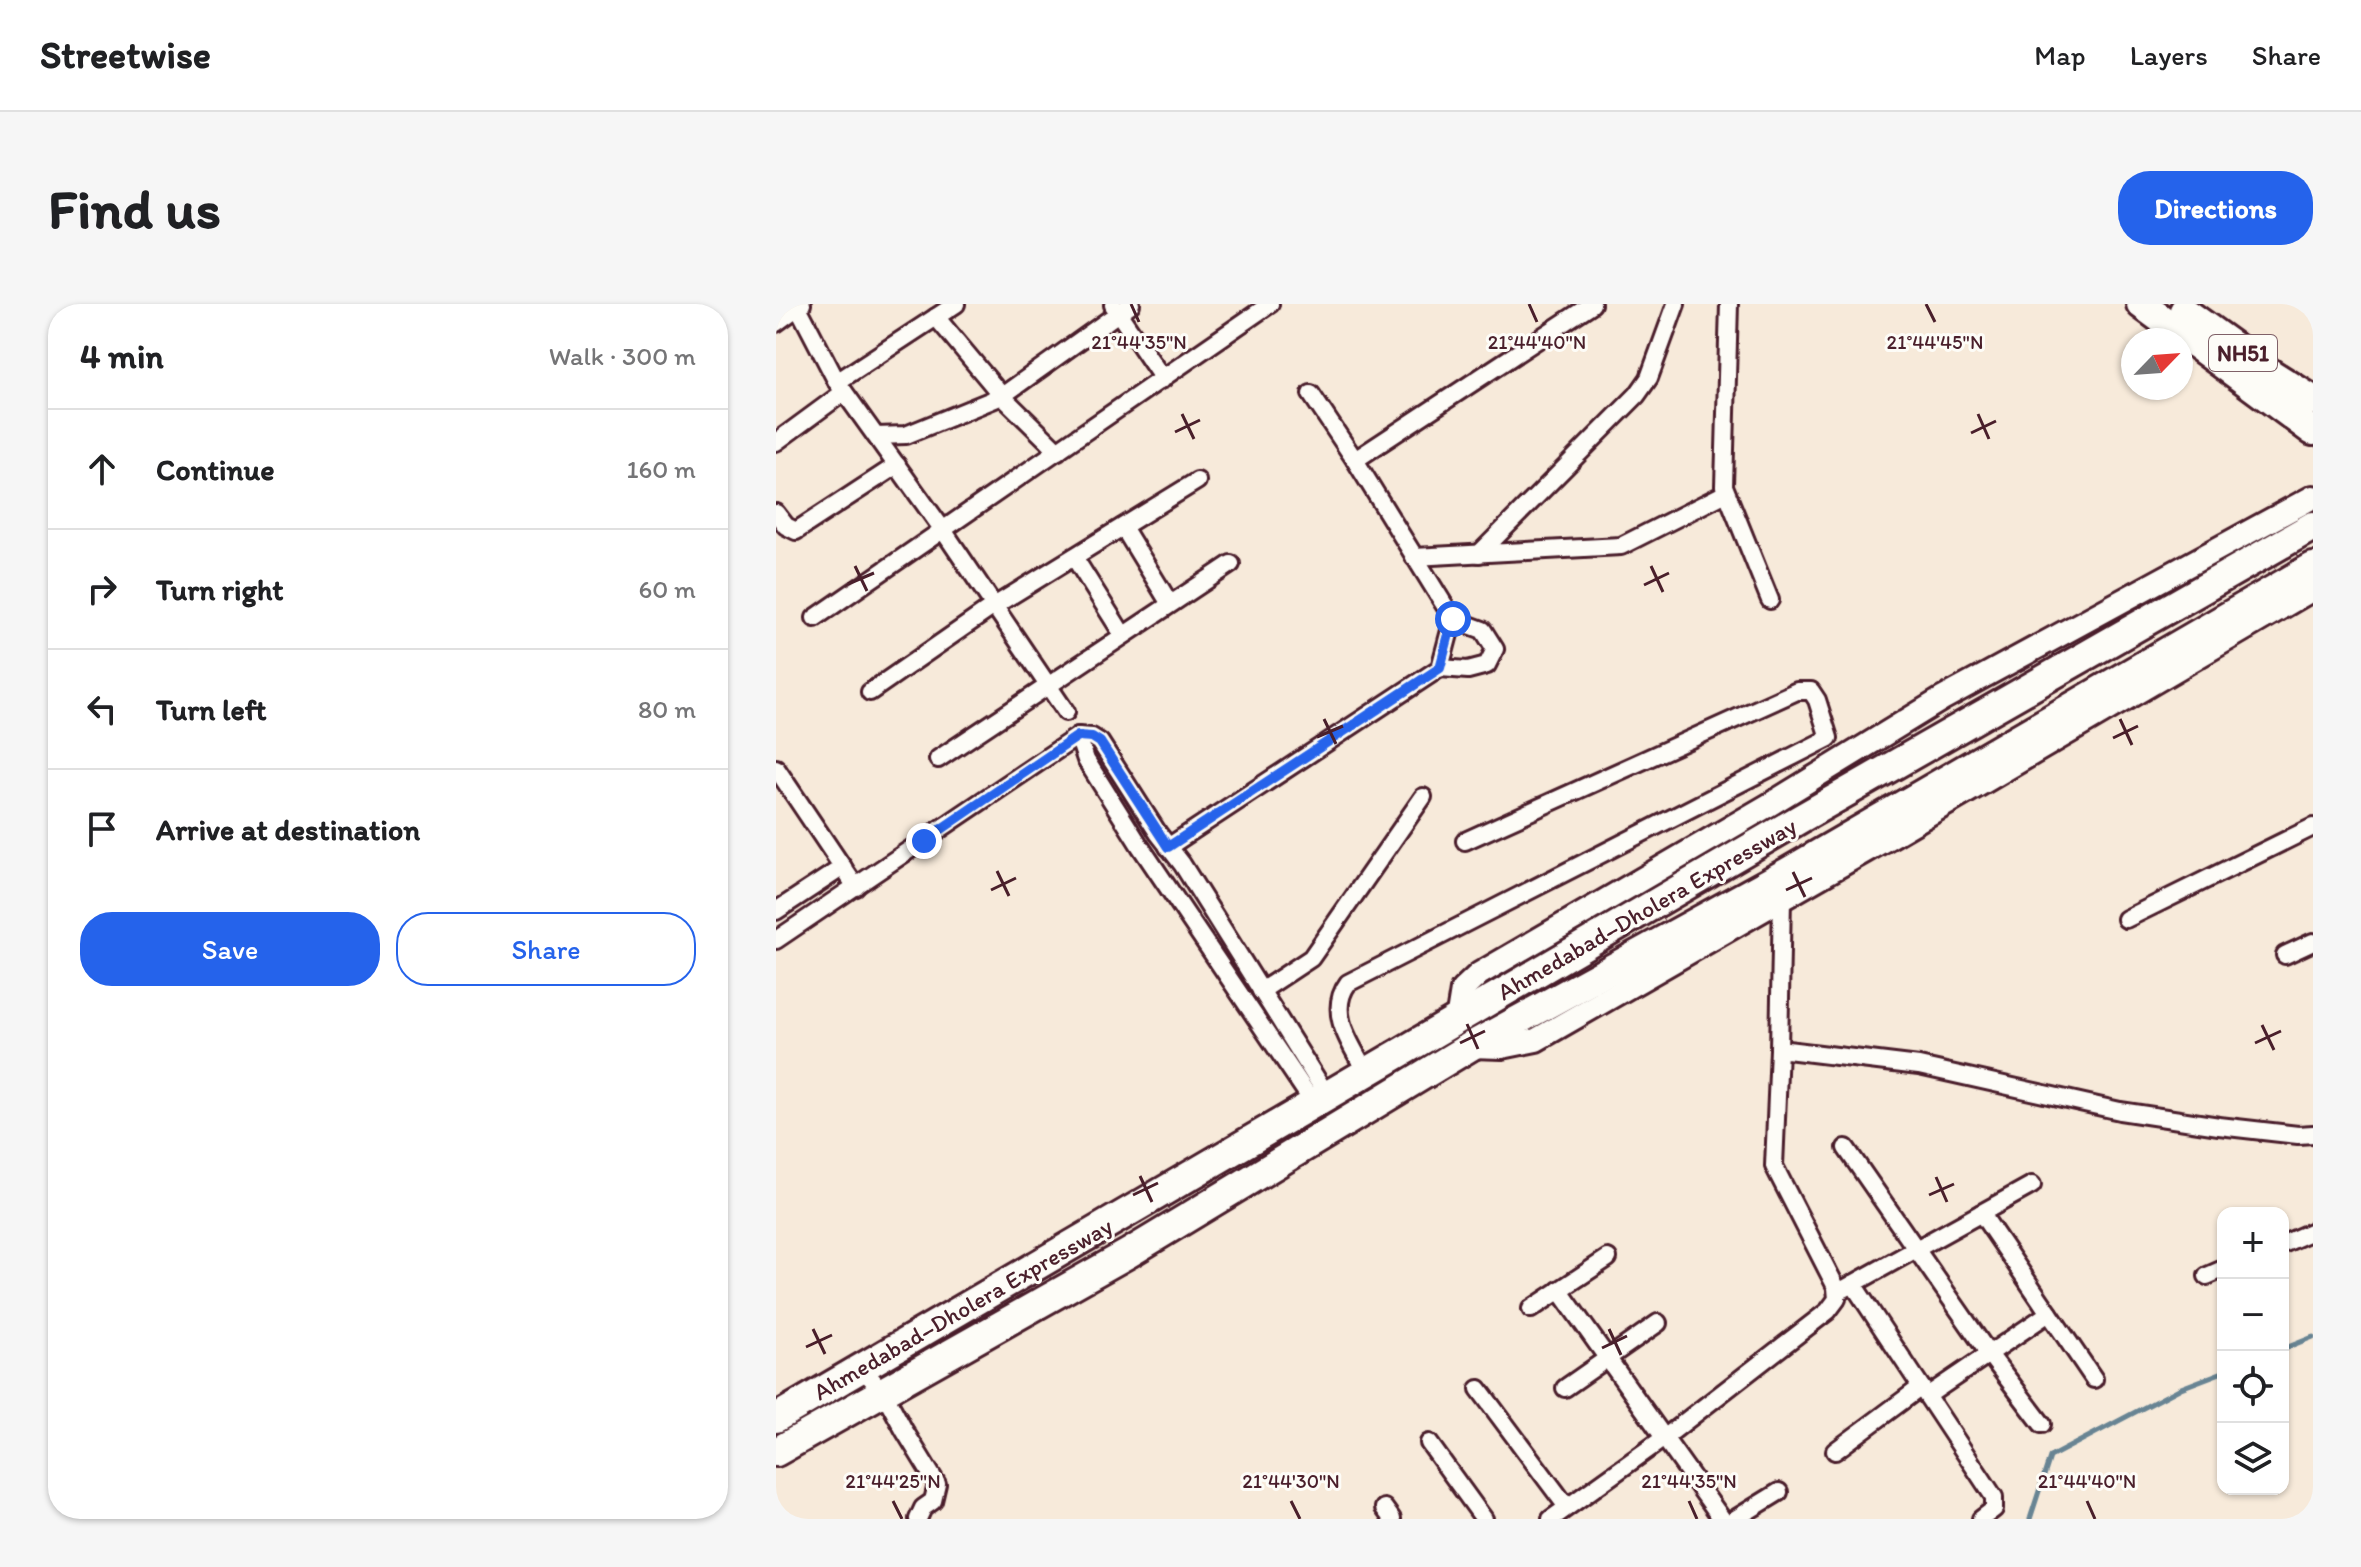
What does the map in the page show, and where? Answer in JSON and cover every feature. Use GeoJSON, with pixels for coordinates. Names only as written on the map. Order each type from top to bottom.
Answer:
{"type":"FeatureCollection","features":[{"type":"Feature","properties":{"kind":"highway","name":"NH51"},"geometry":{"type":"LineString","coordinates":[[2141,304],[2313,431]]}},
{"type":"Feature","properties":{"kind":"highway","name":"NH51"},"geometry":{"type":"LineString","coordinates":[[2174,304],[2313,400]]}},
{"type":"Feature","properties":{"kind":"highway","name":"Ahmedabad–Dholera Expressway"},"geometry":{"type":"LineString","coordinates":[[776,1418],[1798,820],[2313,526]]}},
{"type":"Feature","properties":{"kind":"highway","name":"Ahmedabad–Dholera Expressway"},"geometry":{"type":"LineString","coordinates":[[776,1452],[1136,1248],[1471,1046],[1796,867],[2313,567]]}},
{"type":"Feature","properties":{"kind":"street"},"geometry":{"type":"LineString","coordinates":[[776,442],[840,387],[956,304]]}},
{"type":"Feature","properties":{"kind":"street"},"geometry":{"type":"LineString","coordinates":[[815,618],[1270,304]]}},
{"type":"Feature","properties":{"kind":"street"},"geometry":{"type":"LineString","coordinates":[[1355,460],[1592,304]]}},
{"type":"Feature","properties":{"kind":"street"},"geometry":{"type":"LineString","coordinates":[[1479,554],[1637,395],[1649,378],[1676,304]]}},
{"type":"Feature","properties":{"kind":"street"},"geometry":{"type":"LineString","coordinates":[[1729,304],[1723,479],[1770,600]]}},
{"type":"Feature","properties":{"kind":"street"},"geometry":{"type":"LineString","coordinates":[[776,323],[800,306],[840,387],[943,530],[1066,712]]}},
{"type":"Feature","properties":{"kind":"street"},"geometry":{"type":"LineString","coordinates":[[876,436],[902,437],[1002,396],[1120,307],[1163,379]]}},
{"type":"Feature","properties":{"kind":"street"},"geometry":{"type":"LineString","coordinates":[[936,317],[1002,396],[1058,451]]}},
{"type":"Feature","properties":{"kind":"street"},"geometry":{"type":"LineString","coordinates":[[1140,846],[1163,840],[1440,668],[1468,670],[1487,665],[1495,649],[1483,630],[1453,619],[1311,394]]}},
{"type":"Feature","properties":{"kind":"street"},"geometry":{"type":"LineString","coordinates":[[776,513],[786,526],[796,531],[897,465]]}},
{"type":"Feature","properties":{"kind":"street"},"geometry":{"type":"LineString","coordinates":[[870,692],[994,606],[1197,481]]}},
{"type":"Feature","properties":{"kind":"street"},"geometry":{"type":"LineString","coordinates":[[1414,557],[1621,546],[1726,493]]}},
{"type":"Feature","properties":{"kind":"street"},"geometry":{"type":"LineString","coordinates":[[1457,1021],[1462,990],[1479,974],[1942,699],[2313,497]]}},
{"type":"Feature","properties":{"kind":"street"},"geometry":{"type":"LineString","coordinates":[[1123,527],[1170,604]]}},
{"type":"Feature","properties":{"kind":"street"},"geometry":{"type":"LineString","coordinates":[[1074,557],[1123,635]]}},
{"type":"Feature","properties":{"kind":"street"},"geometry":{"type":"LineString","coordinates":[[938,759],[1231,564]]}},
{"type":"Feature","properties":{"kind":"street"},"geometry":{"type":"LineString","coordinates":[[1471,1046],[1502,1047],[1536,1040],[2313,589]]}},
{"type":"Feature","properties":{"kind":"street"},"geometry":{"type":"LineString","coordinates":[[1440,668],[1453,619]]}},
{"type":"Feature","properties":{"kind":"street"},"geometry":{"type":"LineString","coordinates":[[1465,841],[1797,691],[1811,691],[1817,700],[1840,761]]}},
{"type":"Feature","properties":{"kind":"street"},"geometry":{"type":"LineString","coordinates":[[1078,736],[1083,754],[1161,878],[1321,1100]]}},
{"type":"Feature","properties":{"kind":"street"},"geometry":{"type":"LineString","coordinates":[[776,940],[1078,736],[1092,737],[1100,742],[1182,864],[1261,991],[1321,1100]]}},
{"type":"Feature","properties":{"kind":"street"},"geometry":{"type":"LineString","coordinates":[[1367,1074],[1338,1010],[1340,995],[1348,983],[1829,738]]}},
{"type":"Feature","properties":{"kind":"street"},"geometry":{"type":"LineString","coordinates":[[776,768],[856,887]]}},
{"type":"Feature","properties":{"kind":"street"},"geometry":{"type":"LineString","coordinates":[[1261,991],[1311,958],[1423,797]]}},
{"type":"Feature","properties":{"kind":"street"},"geometry":{"type":"LineString","coordinates":[[2126,919],[2313,827]]}},
{"type":"Feature","properties":{"kind":"street"},"geometry":{"type":"LineString","coordinates":[[1161,878],[1182,864]]}},
{"type":"Feature","properties":{"kind":"street"},"geometry":{"type":"LineString","coordinates":[[776,911],[843,867]]}},
{"type":"Feature","properties":{"kind":"street"},"geometry":{"type":"LineString","coordinates":[[1551,1519],[1664,1438],[1828,1311],[1837,1299],[1836,1287],[1774,1166],[1782,898]]}},
{"type":"Feature","properties":{"kind":"street"},"geometry":{"type":"LineString","coordinates":[[2285,955],[2313,942]]}},
{"type":"Feature","properties":{"kind":"street"},"geometry":{"type":"LineString","coordinates":[[1779,1049],[1919,1066],[2120,1111],[2219,1126],[2313,1134]]}},
{"type":"Feature","properties":{"kind":"street"},"geometry":{"type":"LineString","coordinates":[[1846,1148],[1989,1354],[2042,1424]]}},
{"type":"Feature","properties":{"kind":"street"},"geometry":{"type":"LineString","coordinates":[[1836,1293],[2032,1185]]}},
{"type":"Feature","properties":{"kind":"street"},"geometry":{"type":"LineString","coordinates":[[1981,1213],[2094,1379]]}},
{"type":"Feature","properties":{"kind":"street"},"geometry":{"type":"LineString","coordinates":[[2289,1241],[2313,1231]]}},
{"type":"Feature","properties":{"kind":"street"},"geometry":{"type":"LineString","coordinates":[[1531,1309],[1608,1258]]}},
{"type":"Feature","properties":{"kind":"street"},"geometry":{"type":"LineString","coordinates":[[2207,1276],[2217,1272]]}},
{"type":"Feature","properties":{"kind":"street"},"geometry":{"type":"LineString","coordinates":[[1853,1284],[1994,1497],[1994,1509],[1981,1519]]}},
{"type":"Feature","properties":{"kind":"street"},"geometry":{"type":"LineString","coordinates":[[1559,1290],[1722,1519]]}},
{"type":"Feature","properties":{"kind":"street"},"geometry":{"type":"LineString","coordinates":[[1835,1451],[2049,1313]]}},
{"type":"Feature","properties":{"kind":"street"},"geometry":{"type":"LineString","coordinates":[[1565,1388],[1658,1323]]}},
{"type":"Feature","properties":{"kind":"street"},"geometry":{"type":"LineString","coordinates":[[862,1369],[883,1391],[937,1484],[933,1501],[923,1508],[918,1519]]}},
{"type":"Feature","properties":{"kind":"street"},"geometry":{"type":"LineString","coordinates":[[1479,1389],[1567,1507]]}},
{"type":"Feature","properties":{"kind":"street"},"geometry":{"type":"LineString","coordinates":[[1429,1443],[1484,1519]]}},
{"type":"Feature","properties":{"kind":"street"},"geometry":{"type":"LineString","coordinates":[[1735,1519],[1779,1492]]}},
{"type":"Feature","properties":{"kind":"waterway"},"geometry":{"type":"LineString","coordinates":[[2289,1347],[2313,1337]]}},
{"type":"Feature","properties":{"kind":"waterway"},"geometry":{"type":"LineString","coordinates":[[2030,1519],[2050,1457],[2181,1388],[2217,1374]]}},
{"type":"Feature","properties":{"kind":"route"},"geometry":{"type":"LineString","coordinates":[[924,841],[1078,736],[1096,738],[1100,742],[1168,847],[1440,668],[1453,619]]}}]}
